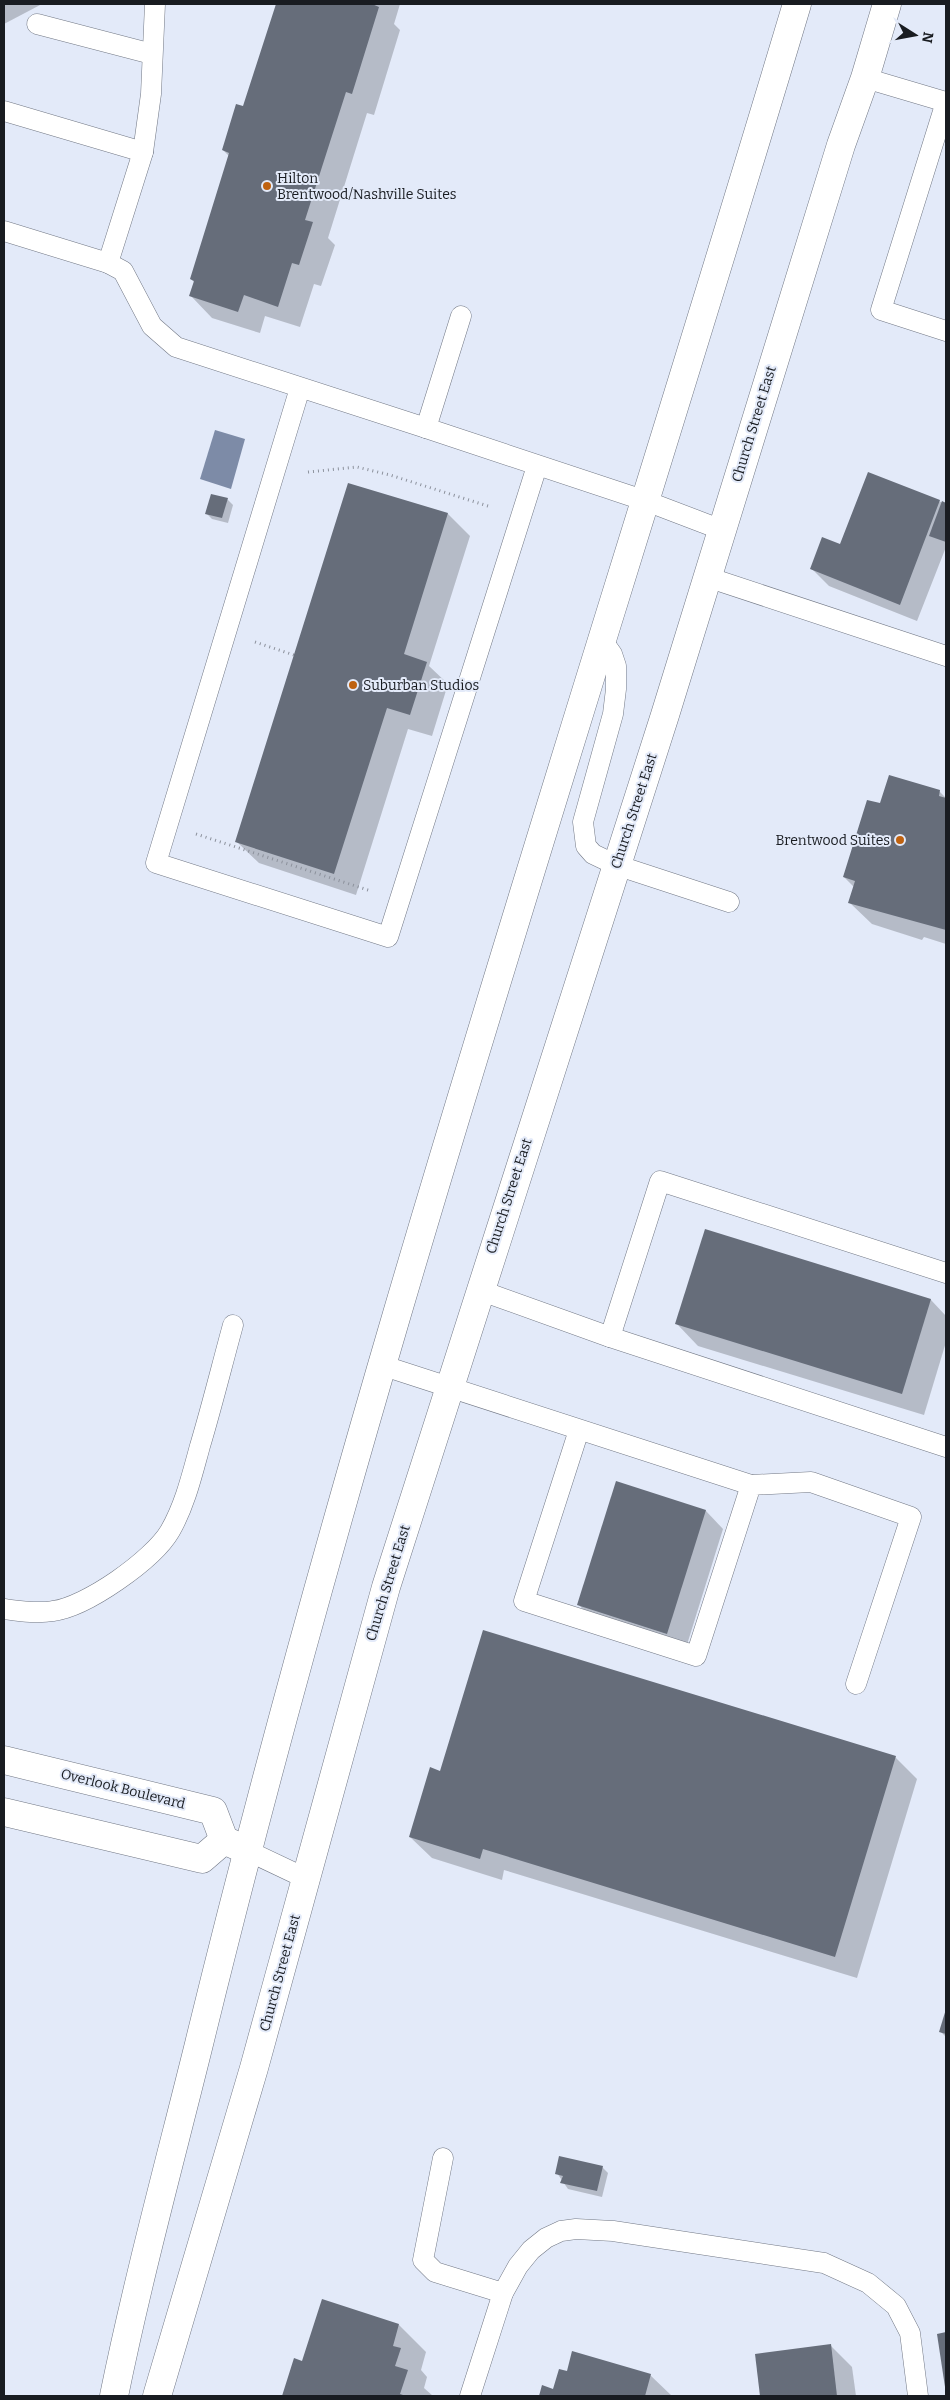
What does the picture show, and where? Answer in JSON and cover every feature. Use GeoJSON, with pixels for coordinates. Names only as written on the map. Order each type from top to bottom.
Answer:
{"type":"FeatureCollection","features":[{"type":"Feature","properties":{"kind":"main road"},"geometry":{"type":"LineString","coordinates":[[114,2396],[235,1845],[489,1003],[646,501],[797,4]]}},
{"type":"Feature","properties":{"kind":"main road","name":"Church Street East"},"geometry":{"type":"LineString","coordinates":[[157,2396],[254,2068],[386,1587],[722,530],[840,145],[865,78],[887,4]]}},
{"type":"Feature","properties":{"kind":"main road","name":"Overlook Boulevard"},"geometry":{"type":"LineString","coordinates":[[4,1760],[212,1811],[235,1845]]}},
{"type":"Feature","properties":{"kind":"main road"},"geometry":{"type":"LineString","coordinates":[[4,1812],[202,1859],[235,1845]]}},
{"type":"Feature","properties":{"kind":"lane"},"geometry":{"type":"LineString","coordinates":[[108,263],[143,152],[151,94],[155,4]]}},
{"type":"Feature","properties":{"kind":"lane"},"geometry":{"type":"LineString","coordinates":[[37,24],[152,54]]}},
{"type":"Feature","properties":{"kind":"lane"},"geometry":{"type":"LineString","coordinates":[[865,78],[946,102],[881,310],[946,331]]}},
{"type":"Feature","properties":{"kind":"lane"},"geometry":{"type":"LineString","coordinates":[[4,111],[143,152]]}},
{"type":"Feature","properties":{"kind":"lane"},"geometry":{"type":"LineString","coordinates":[[4,231],[108,263],[123,271],[152,326],[176,348],[646,501],[722,530]]}},
{"type":"Feature","properties":{"kind":"lane"},"geometry":{"type":"LineString","coordinates":[[426,428],[460,316]]}},
{"type":"Feature","properties":{"kind":"lane"},"geometry":{"type":"LineString","coordinates":[[300,388],[156,863],[388,937],[537,466]]}},
{"type":"Feature","properties":{"kind":"lane"},"geometry":{"type":"LineString","coordinates":[[707,577],[946,656]]}},
{"type":"Feature","properties":{"kind":"lane"},"geometry":{"type":"LineString","coordinates":[[602,640],[612,654],[616,666],[616,689],[613,714],[583,822],[586,846],[593,854],[616,865],[729,902]]}},
{"type":"Feature","properties":{"kind":"lane"},"geometry":{"type":"LineString","coordinates":[[610,1337],[660,1181],[946,1273]]}},
{"type":"Feature","properties":{"kind":"lane"},"geometry":{"type":"LineString","coordinates":[[479,1290],[610,1337],[946,1447]]}},
{"type":"Feature","properties":{"kind":"lane"},"geometry":{"type":"LineString","coordinates":[[4,1608],[19,1611],[52,1612],[83,1602],[107,1588],[140,1563],[169,1533],[187,1493],[233,1325]]}},
{"type":"Feature","properties":{"kind":"lane"},"geometry":{"type":"LineString","coordinates":[[381,1365],[751,1485],[811,1482],[911,1518],[856,1684]]}},
{"type":"Feature","properties":{"kind":"lane"},"geometry":{"type":"LineString","coordinates":[[579,1430],[524,1601],[696,1656],[751,1485]]}},
{"type":"Feature","properties":{"kind":"lane"},"geometry":{"type":"LineString","coordinates":[[235,1845],[305,1878]]}},
{"type":"Feature","properties":{"kind":"lane"},"geometry":{"type":"LineString","coordinates":[[443,2158],[423,2260],[436,2272],[504,2293]]}},
{"type":"Feature","properties":{"kind":"lane"},"geometry":{"type":"LineString","coordinates":[[470,2396],[504,2293],[518,2266],[531,2250],[546,2238],[561,2231],[576,2229],[613,2231],[824,2264],[868,2282],[896,2306],[910,2333],[918,2396]]}},
{"type":"Feature","properties":{"kind":"path"},"geometry":{"type":"LineString","coordinates":[[273,477],[357,467],[365,468],[491,507],[516,534]]}},
{"type":"Feature","properties":{"kind":"path"},"geometry":{"type":"LineString","coordinates":[[225,632],[294,655]]}},
{"type":"Feature","properties":{"kind":"path"},"geometry":{"type":"LineString","coordinates":[[167,825],[400,901]]}},
{"type":"Feature","properties":{"kind":"water"},"geometry":{"type":"Polygon","coordinates":[[[215,430],[245,439],[231,489],[200,479],[215,430]]]}},
{"type":"Feature","properties":{"kind":"building","name":"Hilton Brentwood/Nashville Suites"},"geometry":{"type":"Polygon","coordinates":[[[276,4],[372,4],[379,7],[352,94],[346,92],[305,220],[313,222],[299,265],[292,263],[278,307],[244,295],[238,312],[189,296],[194,281],[190,279],[229,153],[222,150],[236,104],[243,106],[276,4]]]}},
{"type":"Feature","properties":{"kind":"building"},"geometry":{"type":"Polygon","coordinates":[[[868,472],[940,500],[900,605],[810,569],[822,537],[840,544],[868,472]]]}},
{"type":"Feature","properties":{"kind":"building","name":"Suburban Studios"},"geometry":{"type":"Polygon","coordinates":[[[348,483],[448,513],[404,654],[427,662],[410,715],[387,708],[334,874],[235,842],[348,483]]]}},
{"type":"Feature","properties":{"kind":"building"},"geometry":{"type":"Polygon","coordinates":[[[211,494],[228,498],[222,518],[205,514],[211,494]]]}},
{"type":"Feature","properties":{"kind":"building"},"geometry":{"type":"Polygon","coordinates":[[[942,501],[946,503],[946,542],[929,536],[942,501]]]}},
{"type":"Feature","properties":{"kind":"building","name":"Brentwood Suites"},"geometry":{"type":"Polygon","coordinates":[[[889,775],[940,790],[939,796],[946,798],[946,930],[848,903],[855,881],[843,877],[867,800],[880,803],[889,775]]]}},
{"type":"Feature","properties":{"kind":"building"},"geometry":{"type":"Polygon","coordinates":[[[705,1229],[931,1299],[902,1394],[675,1324],[705,1229]]]}},
{"type":"Feature","properties":{"kind":"building"},"geometry":{"type":"Polygon","coordinates":[[[616,1481],[706,1510],[667,1634],[577,1605],[616,1481]]]}},
{"type":"Feature","properties":{"kind":"building"},"geometry":{"type":"Polygon","coordinates":[[[483,1630],[896,1756],[835,1957],[483,1849],[480,1859],[409,1837],[430,1767],[440,1771],[483,1630]]]}},
{"type":"Feature","properties":{"kind":"building"},"geometry":{"type":"Polygon","coordinates":[[[946,2009],[946,2034],[939,2032],[946,2009]]]}},
{"type":"Feature","properties":{"kind":"building"},"geometry":{"type":"Polygon","coordinates":[[[559,2156],[603,2166],[597,2191],[560,2183],[563,2176],[555,2174],[559,2156]]]}},
{"type":"Feature","properties":{"kind":"building"},"geometry":{"type":"Polygon","coordinates":[[[322,2299],[399,2324],[393,2346],[401,2348],[395,2366],[408,2370],[400,2394],[406,2396],[282,2396],[294,2358],[302,2361],[322,2299]]]}},
{"type":"Feature","properties":{"kind":"building"},"geometry":{"type":"Polygon","coordinates":[[[946,2332],[946,2387],[945,2387],[937,2334],[946,2332]]]}},
{"type":"Feature","properties":{"kind":"building"},"geometry":{"type":"Polygon","coordinates":[[[831,2344],[837,2396],[760,2396],[755,2354],[831,2344]]]}},
{"type":"Feature","properties":{"kind":"building"},"geometry":{"type":"Polygon","coordinates":[[[572,2351],[651,2374],[645,2396],[539,2396],[542,2385],[553,2389],[559,2369],[567,2371],[572,2351]]]}},
{"type":"Feature","properties":{"kind":"place","name":"Hilton Brentwood/Nashville Suites"},"geometry":{"type":"Point","coordinates":[267,186]}},
{"type":"Feature","properties":{"kind":"place","name":"Suburban Studios"},"geometry":{"type":"Point","coordinates":[353,685]}},
{"type":"Feature","properties":{"kind":"place","name":"Brentwood Suites"},"geometry":{"type":"Point","coordinates":[900,840]}}]}
